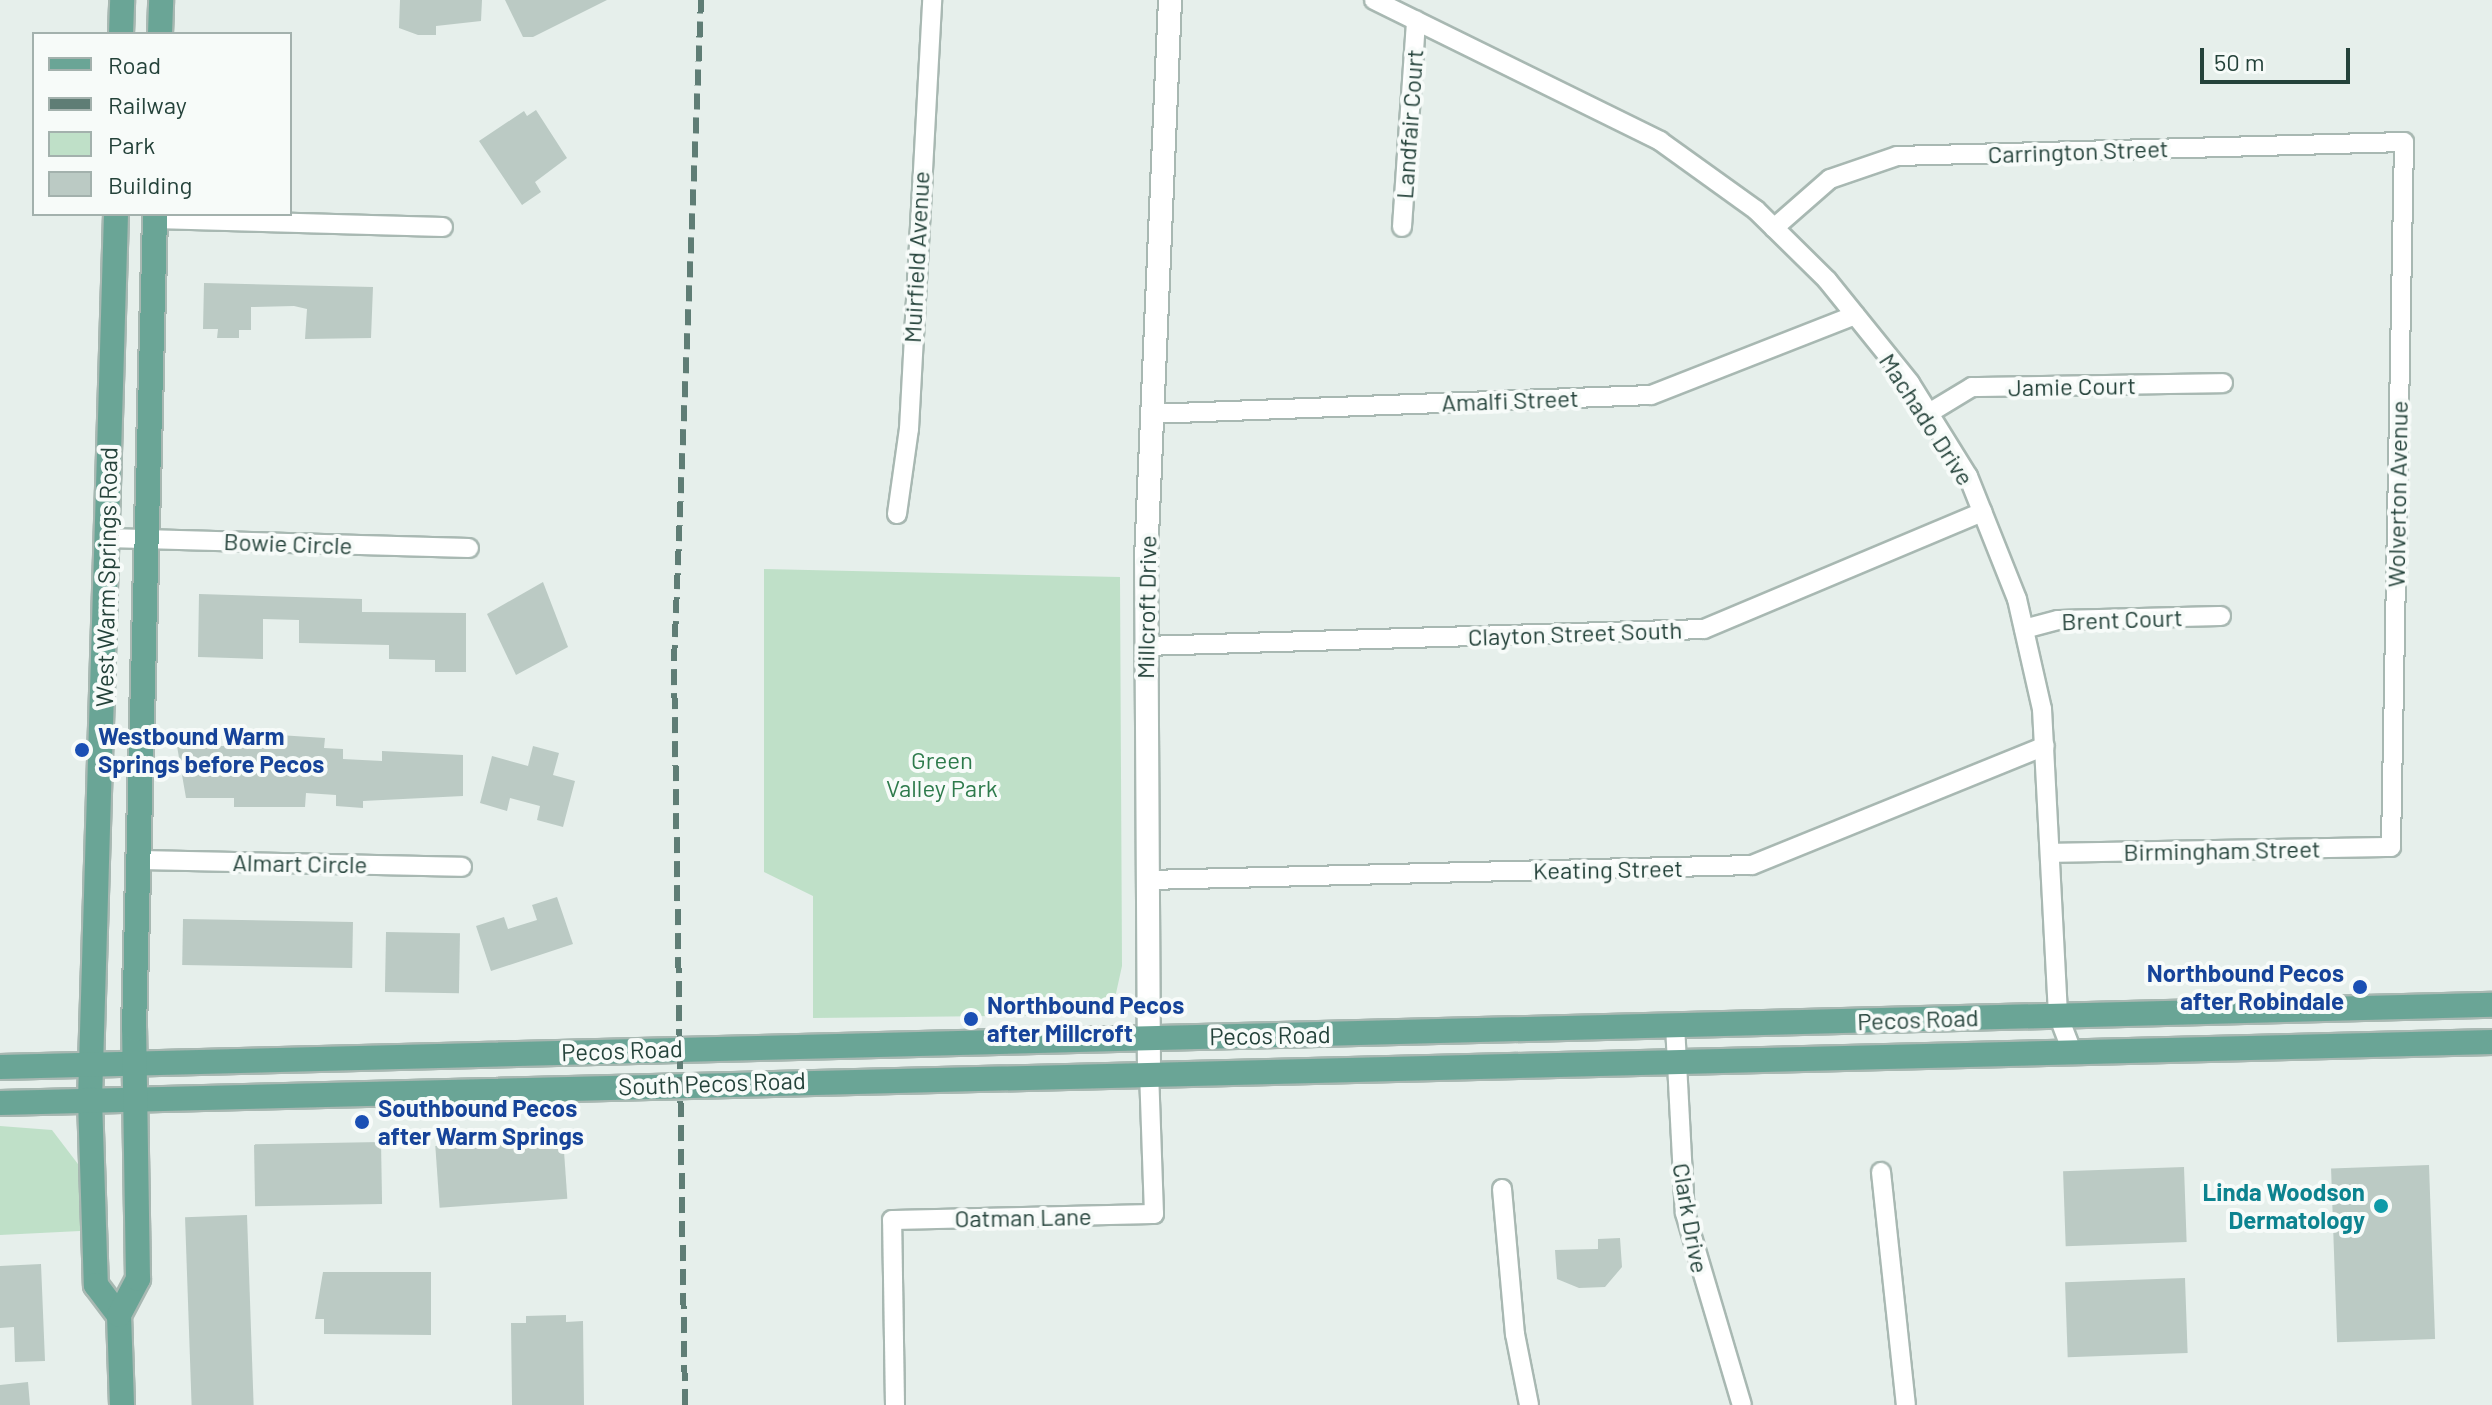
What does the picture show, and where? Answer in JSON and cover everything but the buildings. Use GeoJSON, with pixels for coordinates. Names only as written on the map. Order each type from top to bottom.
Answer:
{"type":"FeatureCollection","features":[{"type":"Feature","properties":{"kind":"main road"},"geometry":{"type":"LineString","coordinates":[[121,32],[122,0]]}},
{"type":"Feature","properties":{"kind":"main road"},"geometry":{"type":"LineString","coordinates":[[160,32],[161,0]]}},
{"type":"Feature","properties":{"kind":"main road","name":"West Warm Springs Road"},"geometry":{"type":"LineString","coordinates":[[116,216],[90,1082],[96,1285],[119,1315],[138,1279],[134,1081],[155,216]]}},
{"type":"Feature","properties":{"kind":"main road","name":"Pecos Road"},"geometry":{"type":"LineString","coordinates":[[0,1067],[90,1082],[134,1081],[1149,1037],[2492,1005]]}},
{"type":"Feature","properties":{"kind":"main road","name":"Pecos Road"},"geometry":{"type":"LineString","coordinates":[[1328,1068],[2492,1042]]}},
{"type":"Feature","properties":{"kind":"main road","name":"South Pecos Road"},"geometry":{"type":"LineString","coordinates":[[0,1103],[90,1082],[1149,1073],[1328,1068]]}},
{"type":"Feature","properties":{"kind":"main road"},"geometry":{"type":"LineString","coordinates":[[119,1315],[122,1405]]}},
{"type":"Feature","properties":{"kind":"street","name":"Muirfield Avenue"},"geometry":{"type":"LineString","coordinates":[[897,514],[909,429],[932,0]]}},
{"type":"Feature","properties":{"kind":"street","name":"Millcroft Drive"},"geometry":{"type":"LineString","coordinates":[[1154,1214],[1149,1073],[1145,646],[1150,414],[1170,0]]}},
{"type":"Feature","properties":{"kind":"street","name":"Machado Drive"},"geometry":{"type":"LineString","coordinates":[[1374,0],[1660,141],[1774,228],[1855,315],[1929,413],[1982,512],[2024,629],[2045,746],[2053,853],[2058,1015],[2072,1052]]}},
{"type":"Feature","properties":{"kind":"street","name":"Landfair Court"},"geometry":{"type":"LineString","coordinates":[[1402,227],[1416,20]]}},
{"type":"Feature","properties":{"kind":"street","name":"Carrington Street"},"geometry":{"type":"LineString","coordinates":[[1774,228],[1830,179],[1897,156],[2404,142]]}},
{"type":"Feature","properties":{"kind":"street","name":"Wolverton Avenue"},"geometry":{"type":"LineString","coordinates":[[2391,847],[2404,142]]}},
{"type":"Feature","properties":{"kind":"street"},"geometry":{"type":"LineString","coordinates":[[155,216],[443,227]]}},
{"type":"Feature","properties":{"kind":"street","name":"Amalfi Street"},"geometry":{"type":"LineString","coordinates":[[1150,414],[1651,395],[1855,315]]}},
{"type":"Feature","properties":{"kind":"street","name":"Jamie Court"},"geometry":{"type":"LineString","coordinates":[[1929,413],[1972,387],[2223,383]]}},
{"type":"Feature","properties":{"kind":"street","name":"Clayton Street South"},"geometry":{"type":"LineString","coordinates":[[1145,646],[1704,629],[1982,512]]}},
{"type":"Feature","properties":{"kind":"street","name":"Bowie Circle"},"geometry":{"type":"LineString","coordinates":[[107,538],[469,548]]}},
{"type":"Feature","properties":{"kind":"street","name":"Brent Court"},"geometry":{"type":"LineString","coordinates":[[2024,629],[2058,620],[2221,616]]}},
{"type":"Feature","properties":{"kind":"street","name":"Keating Street"},"geometry":{"type":"LineString","coordinates":[[1148,880],[1752,865],[2045,746]]}},
{"type":"Feature","properties":{"kind":"street","name":"Birmingham Street"},"geometry":{"type":"LineString","coordinates":[[2053,853],[2391,847]]}},
{"type":"Feature","properties":{"kind":"street","name":"Almart Circle"},"geometry":{"type":"LineString","coordinates":[[138,860],[462,867]]}},
{"type":"Feature","properties":{"kind":"street","name":"Clark Drive"},"geometry":{"type":"LineString","coordinates":[[1675,1025],[1685,1213],[1742,1405]]}},
{"type":"Feature","properties":{"kind":"street"},"geometry":{"type":"LineString","coordinates":[[1881,1172],[1906,1405]]}},
{"type":"Feature","properties":{"kind":"street"},"geometry":{"type":"LineString","coordinates":[[1502,1189],[1515,1334],[1529,1405]]}},
{"type":"Feature","properties":{"kind":"street","name":"Oatman Lane"},"geometry":{"type":"LineString","coordinates":[[895,1405],[892,1220],[1154,1214]]}},
{"type":"Feature","properties":{"kind":"green space","name":"Green Valley Park"},"geometry":{"type":"Polygon","coordinates":[[[764,569],[1120,577],[1122,966],[1113,1007],[1098,1015],[813,1018],[813,896],[764,872],[764,569]]]}},
{"type":"Feature","properties":{"kind":"green space"},"geometry":{"type":"Polygon","coordinates":[[[0,1126],[52,1130],[81,1168],[80,1231],[0,1235],[0,1126]]]}},
{"type":"Feature","properties":{"kind":"railway"},"geometry":{"type":"LineString","coordinates":[[685,1405],[674,661],[701,0]]}},
{"type":"Feature","properties":{"kind":"place","name":"Westbound Warm Springs before Pecos"},"geometry":{"type":"Point","coordinates":[82,750]}},
{"type":"Feature","properties":{"kind":"place","name":"Northbound Pecos after Robindale"},"geometry":{"type":"Point","coordinates":[2360,987]}},
{"type":"Feature","properties":{"kind":"place","name":"Northbound Pecos after Millcroft"},"geometry":{"type":"Point","coordinates":[971,1019]}},
{"type":"Feature","properties":{"kind":"place","name":"Southbound Pecos after Warm Springs"},"geometry":{"type":"Point","coordinates":[362,1122]}},
{"type":"Feature","properties":{"kind":"place","name":"Linda Woodson Dermatology"},"geometry":{"type":"Point","coordinates":[2381,1206]}}]}
